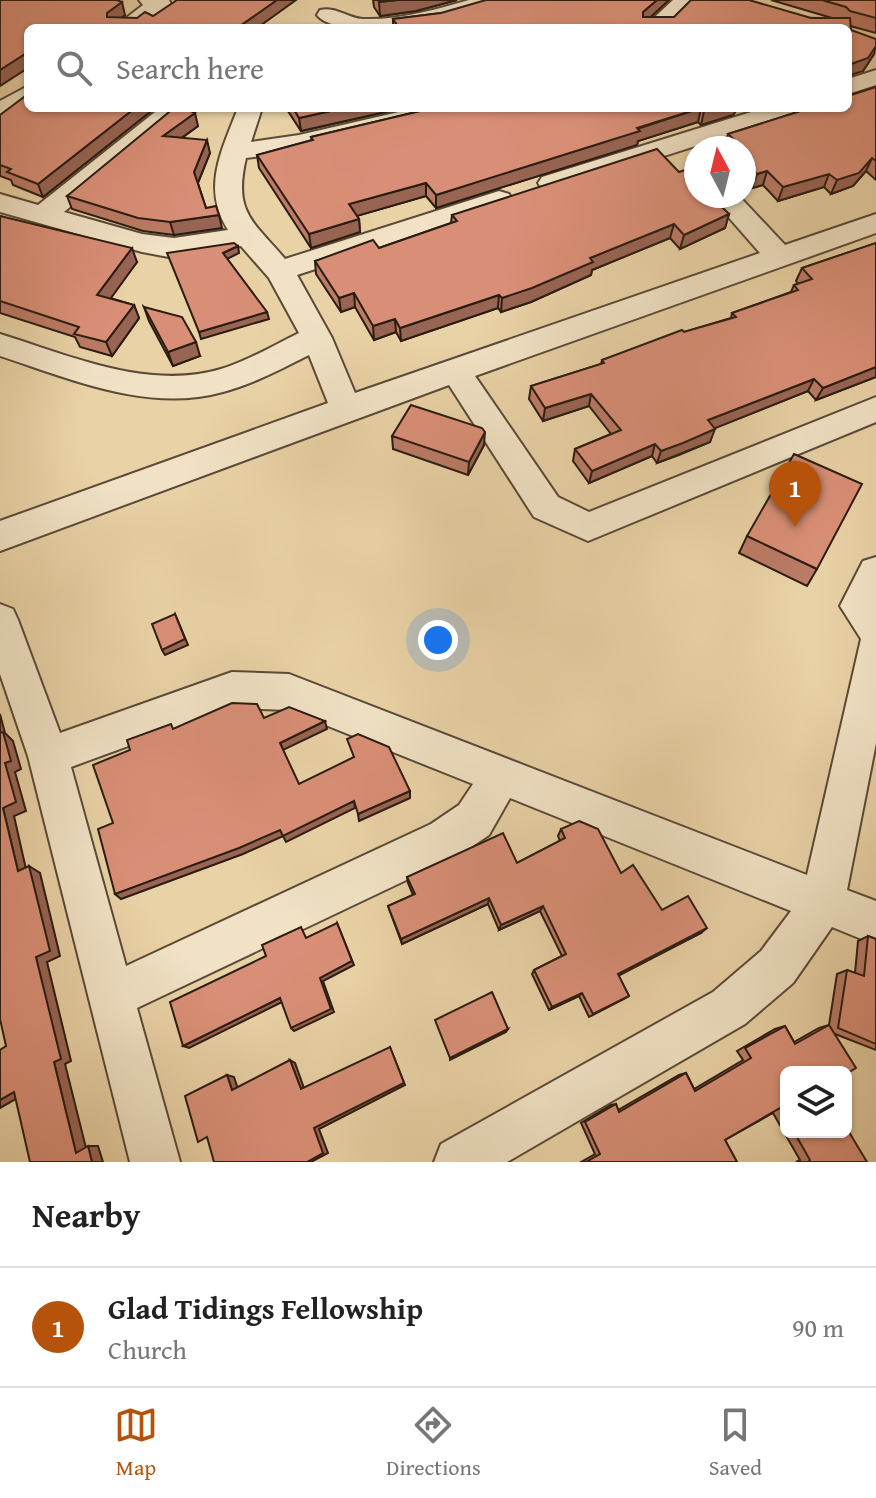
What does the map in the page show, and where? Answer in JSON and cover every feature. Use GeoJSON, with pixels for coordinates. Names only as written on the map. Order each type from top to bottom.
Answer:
{"type":"FeatureCollection","features":[{"type":"Feature","properties":{"kind":"street"},"geometry":{"type":"LineString","coordinates":[[319,22],[348,0]]}},
{"type":"Feature","properties":{"kind":"street"},"geometry":{"type":"LineString","coordinates":[[407,24],[495,0]]}},
{"type":"Feature","properties":{"kind":"street"},"geometry":{"type":"LineString","coordinates":[[659,24],[686,0]]}},
{"type":"Feature","properties":{"kind":"street"},"geometry":{"type":"LineString","coordinates":[[130,24],[159,1]]}},
{"type":"Feature","properties":{"kind":"street"},"geometry":{"type":"LineString","coordinates":[[852,86],[876,77]]}},
{"type":"Feature","properties":{"kind":"street"},"geometry":{"type":"LineString","coordinates":[[0,112],[24,96]]}},
{"type":"Feature","properties":{"kind":"street"},"geometry":{"type":"LineString","coordinates":[[42,215],[171,112]]}},
{"type":"Feature","properties":{"kind":"street"},"geometry":{"type":"LineString","coordinates":[[249,112],[234,152],[227,201],[246,236],[279,271],[317,338],[346,409]]}},
{"type":"Feature","properties":{"kind":"street"},"geometry":{"type":"LineString","coordinates":[[234,152],[299,143],[432,112]]}},
{"type":"Feature","properties":{"kind":"street"},"geometry":{"type":"LineString","coordinates":[[279,271],[758,114]]}},
{"type":"Feature","properties":{"kind":"street"},"geometry":{"type":"LineString","coordinates":[[675,143],[684,153]]}},
{"type":"Feature","properties":{"kind":"street"},"geometry":{"type":"LineString","coordinates":[[0,203],[142,243],[174,248],[246,236]]}},
{"type":"Feature","properties":{"kind":"street"},"geometry":{"type":"LineString","coordinates":[[735,208],[780,257]]}},
{"type":"Feature","properties":{"kind":"street"},"geometry":{"type":"LineString","coordinates":[[0,536],[455,370],[876,223]]}},
{"type":"Feature","properties":{"kind":"street"},"geometry":{"type":"LineString","coordinates":[[0,345],[118,380],[191,387],[223,380],[317,338]]}},
{"type":"Feature","properties":{"kind":"street"},"geometry":{"type":"LineString","coordinates":[[455,370],[546,507],[588,527],[876,409]]}},
{"type":"Feature","properties":{"kind":"street"},"geometry":{"type":"LineString","coordinates":[[876,572],[858,606],[876,630]]}},
{"type":"Feature","properties":{"kind":"street"},"geometry":{"type":"LineString","coordinates":[[0,620],[48,756],[155,1162]]}},
{"type":"Feature","properties":{"kind":"street"},"geometry":{"type":"LineString","coordinates":[[477,1158],[729,1008],[777,967],[823,903],[876,647]]}},
{"type":"Feature","properties":{"kind":"street"},"geometry":{"type":"LineString","coordinates":[[48,756],[232,690],[289,692],[876,923]]}},
{"type":"Feature","properties":{"kind":"street"},"geometry":{"type":"LineString","coordinates":[[113,996],[446,839],[474,820],[501,775]]}},
{"type":"Feature","properties":{"kind":"building"},"geometry":{"type":"Polygon","coordinates":[[[0,0],[117,0],[122,2],[107,13],[107,17],[137,18],[145,12],[153,16],[177,0],[277,0],[243,24],[24,24],[24,55],[0,70],[0,0]]]}},
{"type":"Feature","properties":{"kind":"building"},"geometry":{"type":"Polygon","coordinates":[[[486,0],[657,0],[643,12],[643,17],[674,17],[691,0],[749,0],[811,18],[850,18],[850,24],[396,24],[393,19],[441,13],[486,0]]]}},
{"type":"Feature","properties":{"kind":"building"},"geometry":{"type":"Polygon","coordinates":[[[822,0],[876,0],[876,18],[850,11],[822,0]]]}},
{"type":"Feature","properties":{"kind":"building"},"geometry":{"type":"Polygon","coordinates":[[[852,30],[876,39],[876,46],[868,58],[852,64],[852,30]]]}},
{"type":"Feature","properties":{"kind":"building"},"geometry":{"type":"Polygon","coordinates":[[[876,87],[876,161],[872,158],[859,173],[837,180],[829,174],[783,187],[767,171],[756,173],[756,136],[728,134],[797,112],[852,112],[852,95],[876,87]]]}},
{"type":"Feature","properties":{"kind":"building"},"geometry":{"type":"Polygon","coordinates":[[[24,97],[24,112],[130,112],[38,184],[7,172],[11,169],[0,165],[0,115],[24,97]]]}},
{"type":"Feature","properties":{"kind":"building"},"geometry":{"type":"Polygon","coordinates":[[[169,112],[193,112],[195,113],[163,136],[207,140],[194,172],[206,208],[216,206],[219,215],[170,222],[138,218],[67,196],[169,112]]]}},
{"type":"Feature","properties":{"kind":"building"},"geometry":{"type":"Polygon","coordinates":[[[295,112],[326,112],[299,118],[295,112]]]}},
{"type":"Feature","properties":{"kind":"building"},"geometry":{"type":"Polygon","coordinates":[[[416,112],[688,112],[637,128],[640,131],[436,195],[426,183],[349,204],[359,219],[309,234],[257,155],[313,140],[311,137],[416,112]]]}},
{"type":"Feature","properties":{"kind":"building"},"geometry":{"type":"Polygon","coordinates":[[[657,149],[679,172],[684,170],[684,208],[723,208],[729,214],[684,235],[674,224],[590,258],[593,262],[532,288],[502,298],[499,295],[400,328],[395,319],[373,326],[354,293],[339,298],[315,261],[373,240],[379,248],[457,221],[452,215],[657,149]]]}},
{"type":"Feature","properties":{"kind":"building"},"geometry":{"type":"Polygon","coordinates":[[[0,216],[132,248],[97,295],[134,305],[106,342],[74,334],[79,327],[0,301],[0,216]]]}},
{"type":"Feature","properties":{"kind":"building"},"geometry":{"type":"Polygon","coordinates":[[[234,243],[238,246],[223,253],[267,312],[199,332],[167,253],[234,243]]]}},
{"type":"Feature","properties":{"kind":"building"},"geometry":{"type":"Polygon","coordinates":[[[876,243],[876,367],[823,388],[814,379],[708,420],[715,429],[683,443],[661,451],[655,444],[592,471],[575,449],[621,430],[591,394],[545,408],[531,386],[604,363],[602,360],[682,330],[684,332],[736,317],[732,313],[798,290],[794,285],[812,279],[802,268],[876,243]]]}},
{"type":"Feature","properties":{"kind":"building"},"geometry":{"type":"Polygon","coordinates":[[[144,307],[182,317],[196,342],[168,352],[144,307]]]}},
{"type":"Feature","properties":{"kind":"building"},"geometry":{"type":"Polygon","coordinates":[[[411,405],[482,428],[485,432],[469,462],[392,436],[411,405]]]}},
{"type":"Feature","properties":{"kind":"building"},"geometry":{"type":"Polygon","coordinates":[[[794,454],[862,484],[817,569],[747,536],[794,454]]]}},
{"type":"Feature","properties":{"kind":"building"},"geometry":{"type":"Polygon","coordinates":[[[175,614],[185,639],[162,650],[152,624],[175,614]]]}},
{"type":"Feature","properties":{"kind":"building"},"geometry":{"type":"Polygon","coordinates":[[[232,703],[257,704],[264,718],[289,707],[325,721],[280,743],[299,784],[354,757],[347,739],[358,734],[389,747],[410,791],[358,814],[354,801],[283,836],[280,830],[115,894],[98,829],[113,823],[93,765],[130,750],[127,740],[171,724],[173,729],[232,703]]]}},
{"type":"Feature","properties":{"kind":"building"},"geometry":{"type":"Polygon","coordinates":[[[3,732],[11,761],[5,763],[16,802],[3,808],[18,871],[29,866],[50,951],[36,957],[61,1059],[54,1062],[76,1153],[88,1146],[92,1162],[30,1162],[14,1092],[0,1100],[0,1050],[6,1046],[0,1019],[0,733],[3,732]]]}},
{"type":"Feature","properties":{"kind":"building"},"geometry":{"type":"Polygon","coordinates":[[[579,821],[598,829],[621,873],[633,865],[662,910],[688,896],[707,928],[618,974],[629,996],[593,1014],[582,993],[552,1007],[534,970],[566,954],[543,906],[501,925],[489,898],[401,939],[388,906],[415,894],[407,877],[503,833],[517,863],[565,838],[561,829],[579,821]]]}},
{"type":"Feature","properties":{"kind":"building"},"geometry":{"type":"Polygon","coordinates":[[[337,923],[352,961],[320,978],[331,1009],[291,1028],[280,998],[183,1046],[170,1002],[266,956],[262,945],[301,927],[306,938],[337,923]]]}},
{"type":"Feature","properties":{"kind":"building"},"geometry":{"type":"Polygon","coordinates":[[[868,936],[876,939],[876,1044],[838,1028],[847,970],[864,976],[868,936]]]}},
{"type":"Feature","properties":{"kind":"building"},"geometry":{"type":"Polygon","coordinates":[[[492,992],[508,1029],[450,1058],[435,1020],[492,992]]]}},
{"type":"Feature","properties":{"kind":"building"},"geometry":{"type":"Polygon","coordinates":[[[829,1025],[856,1068],[852,1070],[852,1066],[780,1066],[780,1108],[725,1140],[737,1162],[586,1162],[600,1154],[585,1122],[616,1104],[619,1112],[686,1073],[695,1091],[751,1058],[745,1048],[785,1026],[795,1044],[829,1025]]]}},
{"type":"Feature","properties":{"kind":"building"},"geometry":{"type":"Polygon","coordinates":[[[390,1047],[404,1083],[314,1128],[323,1153],[307,1162],[214,1162],[207,1137],[198,1142],[185,1096],[227,1075],[232,1090],[290,1060],[301,1089],[390,1047]]]}},
{"type":"Feature","properties":{"kind":"building"},"geometry":{"type":"Polygon","coordinates":[[[852,1137],[867,1162],[808,1162],[810,1160],[797,1138],[852,1137]]]}},
{"type":"Feature","properties":{"kind":"place","name":"Glad Tidings Fellowship"},"geometry":{"type":"Point","coordinates":[795,527]}}]}
